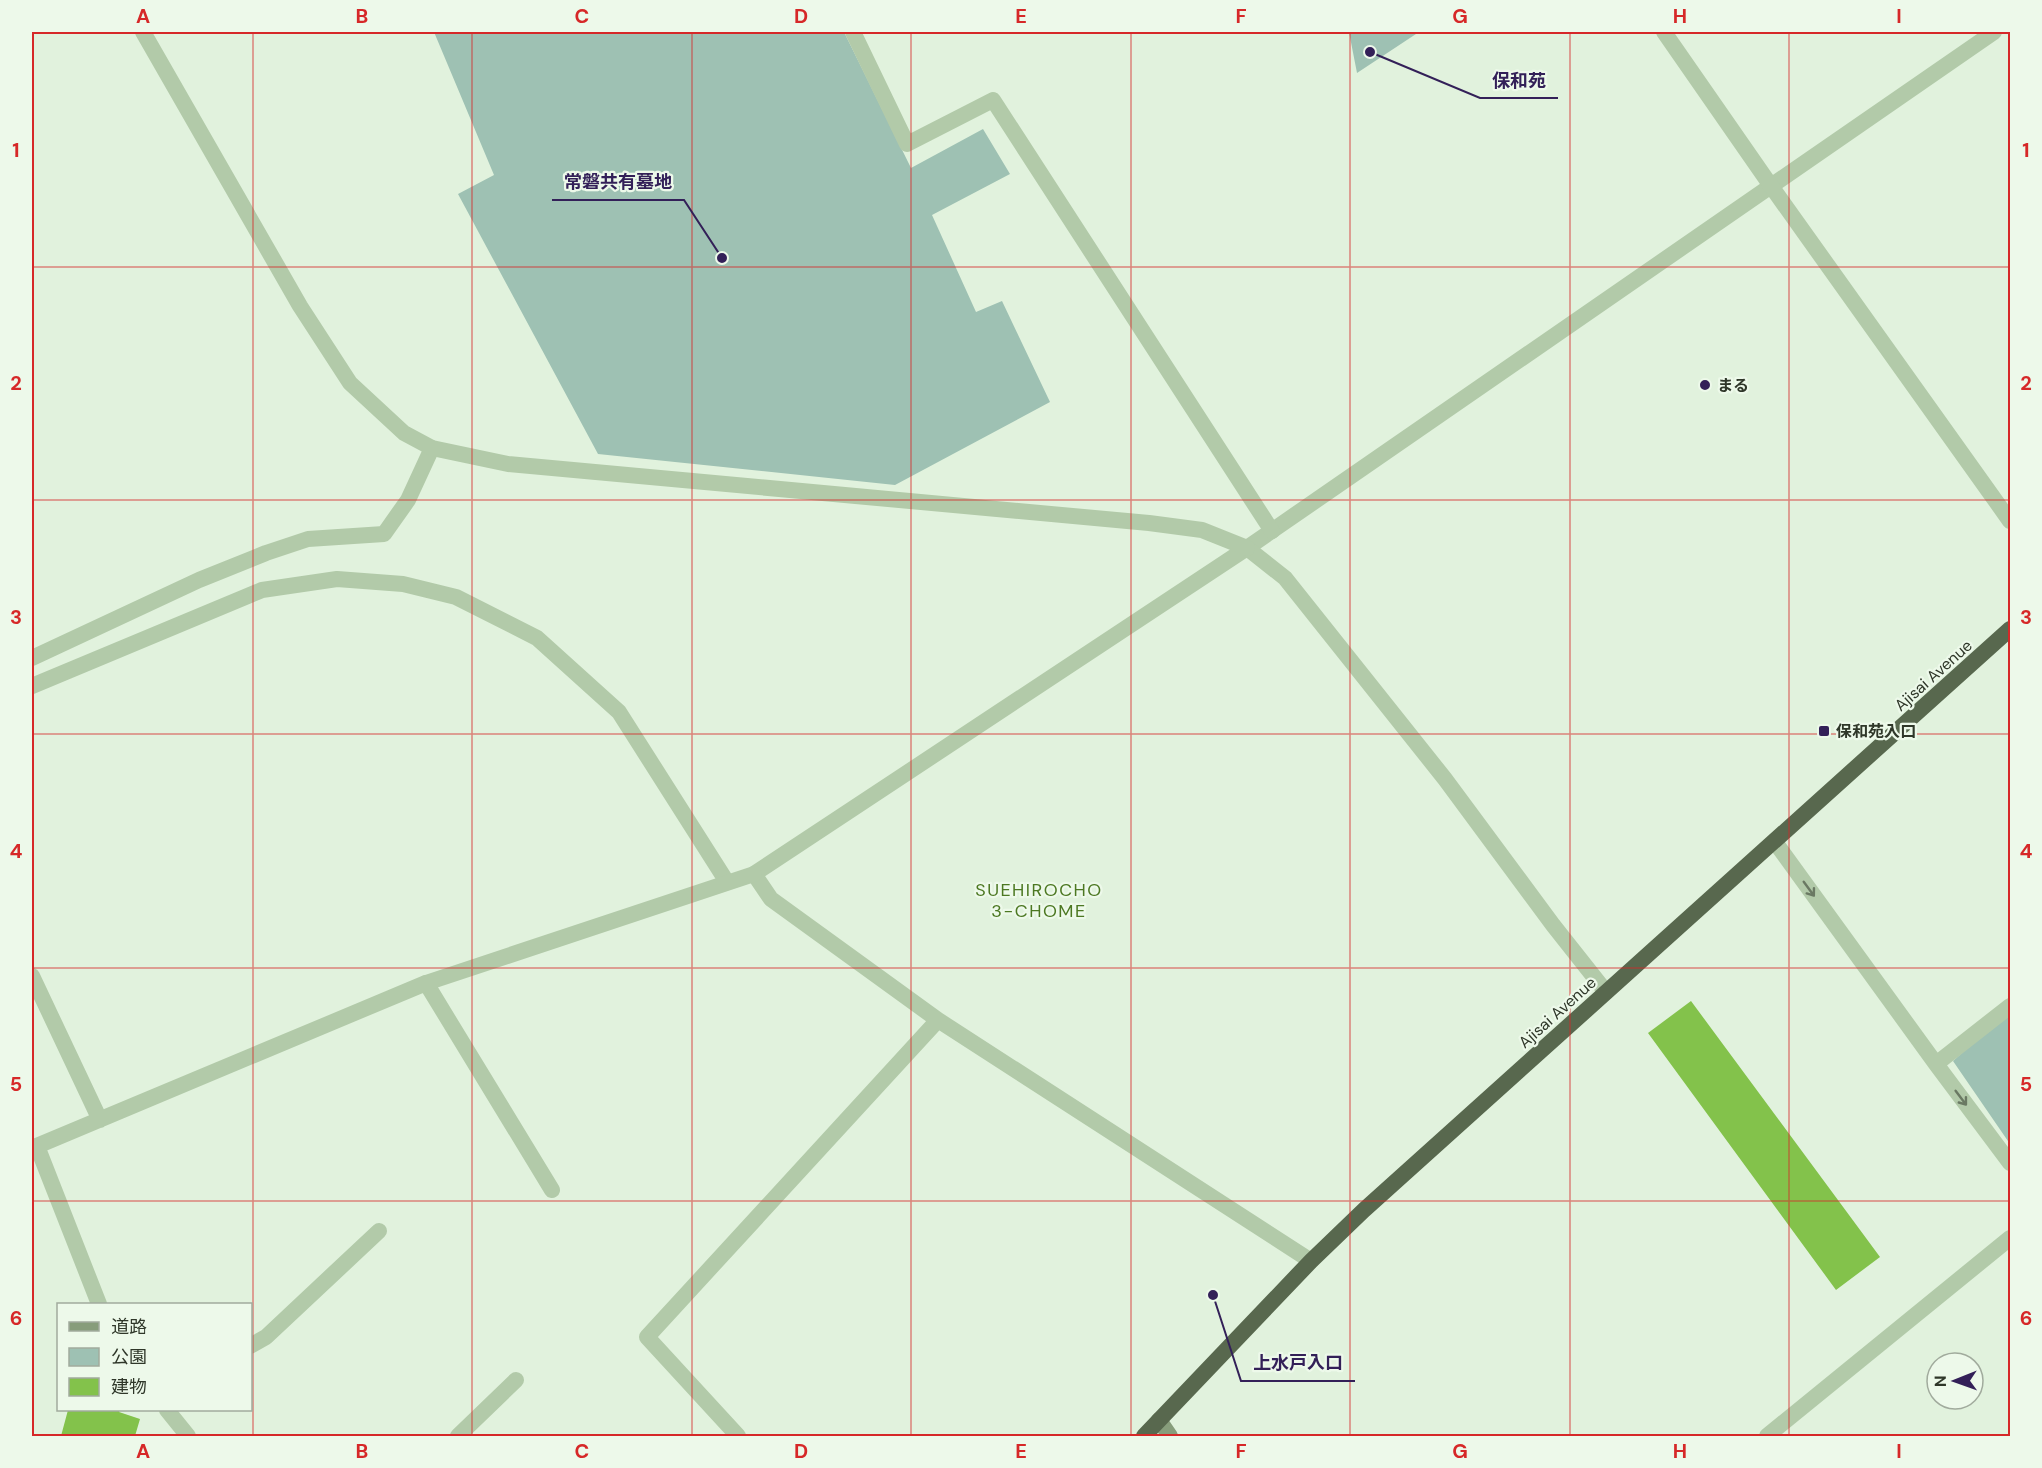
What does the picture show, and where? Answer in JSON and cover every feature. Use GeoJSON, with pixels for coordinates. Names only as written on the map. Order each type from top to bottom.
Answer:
{"type":"FeatureCollection","features":[{"type":"Feature","properties":{"kind":"highway","name":"Ajisai Avenue"},"geometry":{"type":"LineString","coordinates":[[1144,1437],[1311,1261],[1364,1210],[2010,629]]}},
{"type":"Feature","properties":{"kind":"main road"},"geometry":{"type":"LineString","coordinates":[[1159,1420],[1170,1437]]}},
{"type":"Feature","properties":{"kind":"street"},"geometry":{"type":"LineString","coordinates":[[143,32],[300,306],[350,383],[404,433],[432,448],[508,464],[1149,523],[1202,530],[1247,548],[1292,586],[1445,779],[1553,925],[1606,992]]}},
{"type":"Feature","properties":{"kind":"street"},"geometry":{"type":"LineString","coordinates":[[853,32],[907,144],[993,100],[1272,531]]}},
{"type":"Feature","properties":{"kind":"street"},"geometry":{"type":"LineString","coordinates":[[1664,32],[2010,521]]}},
{"type":"Feature","properties":{"kind":"street"},"geometry":{"type":"LineString","coordinates":[[98,1303],[34,1147],[426,983],[754,874],[1247,548],[1994,32]]}},
{"type":"Feature","properties":{"kind":"street"},"geometry":{"type":"LineString","coordinates":[[32,658],[199,580],[266,553],[308,539],[384,534],[408,500],[432,448]]}},
{"type":"Feature","properties":{"kind":"street"},"geometry":{"type":"LineString","coordinates":[[32,686],[262,590],[337,579],[404,584],[456,597],[537,638],[619,712],[726,882]]}},
{"type":"Feature","properties":{"kind":"street"},"geometry":{"type":"LineString","coordinates":[[1775,842],[2010,1163]]}},
{"type":"Feature","properties":{"kind":"street"},"geometry":{"type":"LineString","coordinates":[[754,874],[771,899],[938,1020],[1311,1261]]}},
{"type":"Feature","properties":{"kind":"street"},"geometry":{"type":"LineString","coordinates":[[32,976],[100,1120]]}},
{"type":"Feature","properties":{"kind":"street"},"geometry":{"type":"LineString","coordinates":[[426,983],[552,1190]]}},
{"type":"Feature","properties":{"kind":"street"},"geometry":{"type":"LineString","coordinates":[[1936,1064],[2010,1006]]}},
{"type":"Feature","properties":{"kind":"street"},"geometry":{"type":"LineString","coordinates":[[738,1437],[647,1337],[938,1020]]}},
{"type":"Feature","properties":{"kind":"street"},"geometry":{"type":"LineString","coordinates":[[252,1345],[266,1337],[379,1231]]}},
{"type":"Feature","properties":{"kind":"street"},"geometry":{"type":"LineString","coordinates":[[1767,1437],[2010,1238]]}},
{"type":"Feature","properties":{"kind":"street"},"geometry":{"type":"LineString","coordinates":[[458,1437],[516,1380]]}},
{"type":"Feature","properties":{"kind":"street"},"geometry":{"type":"LineString","coordinates":[[168,1411],[188,1437]]}},
{"type":"Feature","properties":{"kind":"green space"},"geometry":{"type":"Polygon","coordinates":[[[434,32],[844,32],[911,168],[983,129],[1010,174],[932,215],[976,312],[1002,301],[1050,402],[895,485],[598,454],[458,194],[494,175],[434,32]]]}},
{"type":"Feature","properties":{"kind":"green space"},"geometry":{"type":"Polygon","coordinates":[[[1349,32],[1419,32],[1357,73],[1349,32]]]}},
{"type":"Feature","properties":{"kind":"green space"},"geometry":{"type":"Polygon","coordinates":[[[2010,1010],[2010,1144],[1953,1061],[2010,1010]]]}},
{"type":"Feature","properties":{"kind":"building"},"geometry":{"type":"Polygon","coordinates":[[[1691,1001],[1880,1257],[1836,1290],[1648,1033],[1691,1001]]]}},
{"type":"Feature","properties":{"kind":"building"},"geometry":{"type":"Polygon","coordinates":[[[68,1411],[120,1411],[140,1419],[135,1436],[61,1436],[68,1411]]]}},
{"type":"Feature","properties":{"kind":"place","name":"保和苑"},"geometry":{"type":"Point","coordinates":[1370,52]}},
{"type":"Feature","properties":{"kind":"place","name":"常磐共有墓地"},"geometry":{"type":"Point","coordinates":[722,258]}},
{"type":"Feature","properties":{"kind":"place","name":"まる"},"geometry":{"type":"Point","coordinates":[1705,385]}},
{"type":"Feature","properties":{"kind":"place","name":"保和苑入口"},"geometry":{"type":"Point","coordinates":[1824,731]}},
{"type":"Feature","properties":{"kind":"place","name":"上水戸入口"},"geometry":{"type":"Point","coordinates":[1213,1295]}},
{"type":"Feature","properties":{"kind":"district","name":"SUEHIROCHO 3-CHOME"},"geometry":{"type":"Point","coordinates":[1039,900]}}]}
